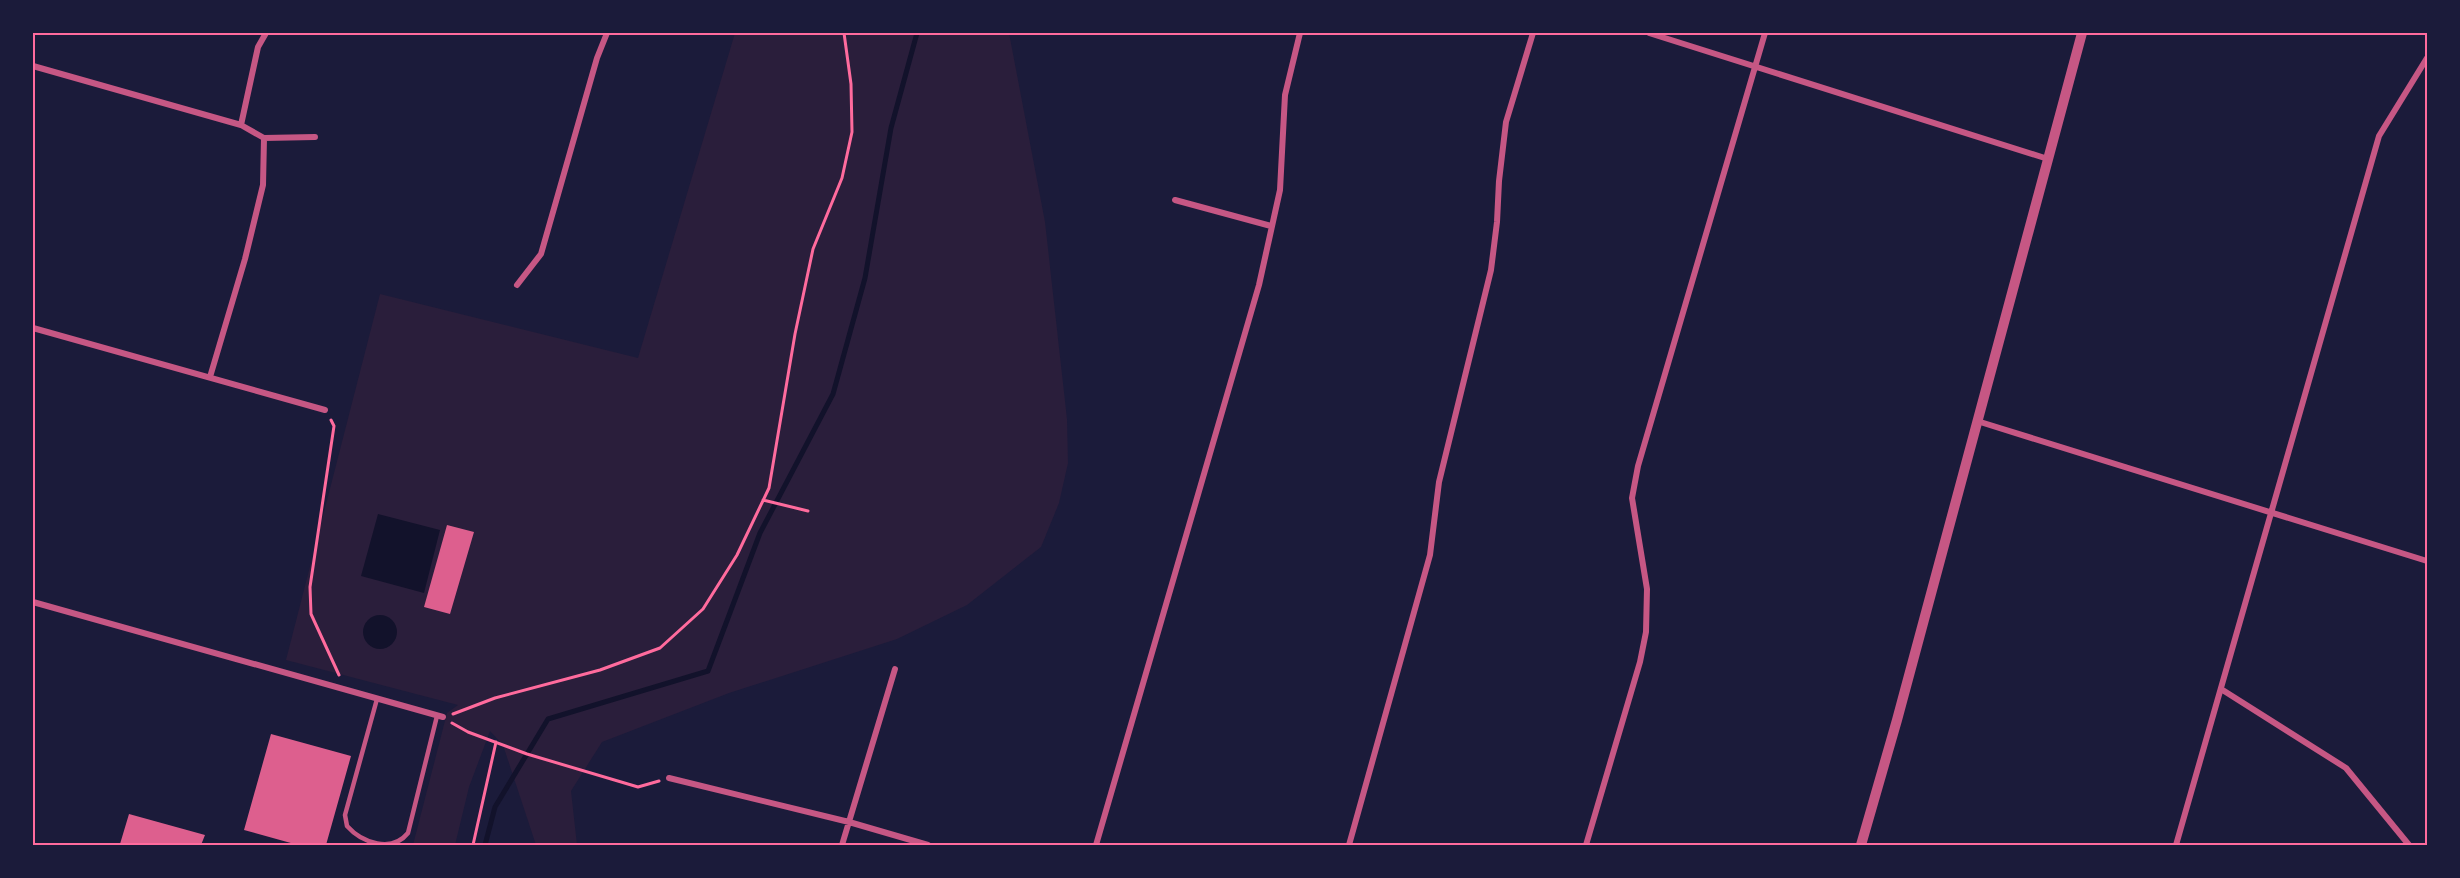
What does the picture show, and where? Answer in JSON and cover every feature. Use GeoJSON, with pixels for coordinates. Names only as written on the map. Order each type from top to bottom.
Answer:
{"type":"FeatureCollection","features":[{"type":"Feature","properties":{"kind":"street"},"geometry":{"type":"LineString","coordinates":[[241,124],[258,47],[267,33]]}},
{"type":"Feature","properties":{"kind":"street"},"geometry":{"type":"LineString","coordinates":[[517,285],[541,254],[597,58],[608,33]]}},
{"type":"Feature","properties":{"kind":"street"},"geometry":{"type":"LineString","coordinates":[[1096,845],[1259,285],[1280,190],[1285,95],[1300,33]]}},
{"type":"Feature","properties":{"kind":"street"},"geometry":{"type":"LineString","coordinates":[[1349,845],[1430,555],[1439,482],[1491,270],[1506,122],[1533,33]]}},
{"type":"Feature","properties":{"kind":"street"},"geometry":{"type":"LineString","coordinates":[[1649,33],[2048,159]]}},
{"type":"Feature","properties":{"kind":"street"},"geometry":{"type":"LineString","coordinates":[[1586,845],[1640,662],[1646,632],[1647,589],[1632,498],[1638,466],[1765,33]]}},
{"type":"Feature","properties":{"kind":"street"},"geometry":{"type":"LineString","coordinates":[[1861,845],[1897,720],[2082,33]]}},
{"type":"Feature","properties":{"kind":"street"},"geometry":{"type":"LineString","coordinates":[[2176,845],[2379,136],[2427,58]]}},
{"type":"Feature","properties":{"kind":"street"},"geometry":{"type":"LineString","coordinates":[[33,66],[241,124],[264,138],[315,137]]}},
{"type":"Feature","properties":{"kind":"street"},"geometry":{"type":"LineString","coordinates":[[210,377],[245,259],[263,184],[264,138]]}},
{"type":"Feature","properties":{"kind":"street"},"geometry":{"type":"LineString","coordinates":[[1175,200],[1272,226]]}},
{"type":"Feature","properties":{"kind":"street"},"geometry":{"type":"LineString","coordinates":[[33,328],[325,410]]}},
{"type":"Feature","properties":{"kind":"street"},"geometry":{"type":"LineString","coordinates":[[1977,421],[2427,561]]}},
{"type":"Feature","properties":{"kind":"street"},"geometry":{"type":"LineString","coordinates":[[33,602],[440,716]]}},
{"type":"Feature","properties":{"kind":"street"},"geometry":{"type":"LineString","coordinates":[[842,845],[895,669]]}},
{"type":"Feature","properties":{"kind":"street"},"geometry":{"type":"LineString","coordinates":[[2221,689],[2346,768],[2409,845]]}},
{"type":"Feature","properties":{"kind":"street"},"geometry":{"type":"LineString","coordinates":[[669,777],[849,822],[928,845]]}},
{"type":"Feature","properties":{"kind":"lane"},"geometry":{"type":"LineString","coordinates":[[377,699],[345,815],[347,826],[363,840],[377,844],[394,844],[401,841],[408,832],[440,716]]}},
{"type":"Feature","properties":{"kind":"path"},"geometry":{"type":"LineString","coordinates":[[440,716],[495,698],[600,670],[660,648],[703,609],[737,555],[769,488],[795,334],[813,249],[842,178],[852,132],[852,84],[844,33]]}},
{"type":"Feature","properties":{"kind":"path"},"geometry":{"type":"LineString","coordinates":[[325,410],[334,426],[310,586],[311,614],[346,690]]}},
{"type":"Feature","properties":{"kind":"path"},"geometry":{"type":"LineString","coordinates":[[763,500],[808,511]]}},
{"type":"Feature","properties":{"kind":"path"},"geometry":{"type":"LineString","coordinates":[[440,716],[468,732],[638,787],[669,777]]}},
{"type":"Feature","properties":{"kind":"path"},"geometry":{"type":"LineString","coordinates":[[473,845],[496,742]]}},
{"type":"Feature","properties":{"kind":"shaded area"},"geometry":{"type":"Polygon","coordinates":[[[735,33],[1009,33],[1045,222],[1067,419],[1068,463],[1059,503],[1041,547],[967,605],[897,639],[729,693],[602,742],[571,791],[577,845],[536,845],[503,745],[490,731],[469,787],[455,845],[413,845],[447,713],[458,705],[286,660],[380,294],[638,358],[735,33]]]}},
{"type":"Feature","properties":{"kind":"shaded area"},"geometry":{"type":"Polygon","coordinates":[[[378,514],[440,530],[424,593],[361,576],[378,514]]]}},
{"type":"Feature","properties":{"kind":"shaded area"},"geometry":{"type":"Polygon","coordinates":[[[380,615],[392,620],[397,632],[392,644],[380,649],[368,644],[363,632],[368,620],[380,615]]]}},
{"type":"Feature","properties":{"kind":"building"},"geometry":{"type":"Polygon","coordinates":[[[447,525],[474,532],[450,614],[424,607],[447,525]]]}},
{"type":"Feature","properties":{"kind":"building"},"geometry":{"type":"Polygon","coordinates":[[[271,734],[351,756],[326,845],[298,845],[244,830],[271,734]]]}},
{"type":"Feature","properties":{"kind":"building"},"geometry":{"type":"Polygon","coordinates":[[[129,814],[205,835],[201,845],[120,844],[129,814]]]}},
{"type":"Feature","properties":{"kind":"waterway"},"geometry":{"type":"LineString","coordinates":[[485,845],[495,807],[548,719],[708,671],[760,533],[833,394],[865,278],[891,128],[917,33]]}}]}
